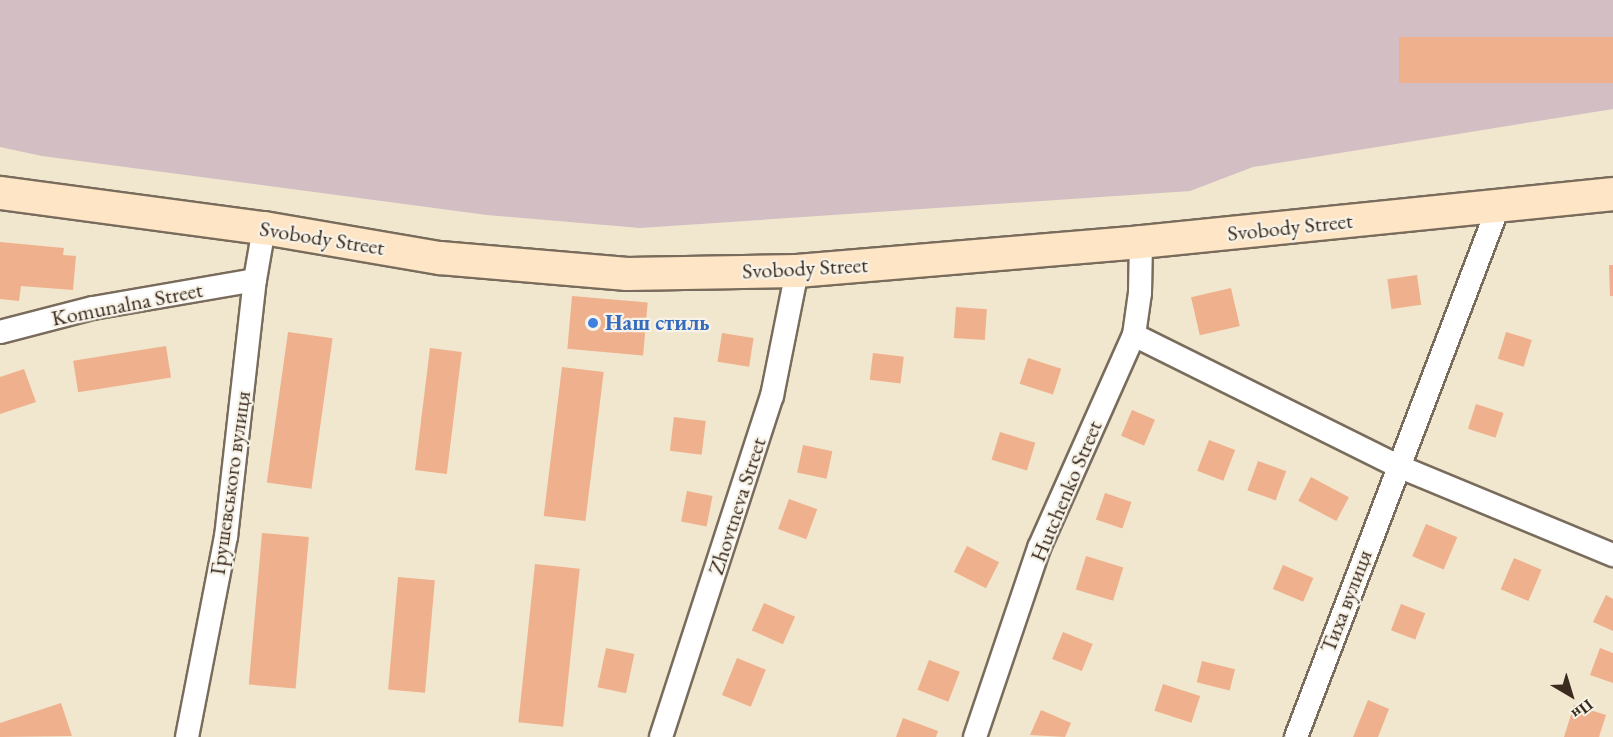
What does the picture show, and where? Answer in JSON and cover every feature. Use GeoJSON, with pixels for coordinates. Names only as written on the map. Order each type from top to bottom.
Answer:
{"type":"FeatureCollection","features":[{"type":"Feature","properties":{"kind":"main road","name":"Svobody Street"},"geometry":{"type":"LineString","coordinates":[[0,193],[264,228],[440,258],[615,273],[797,271],[1141,242],[1613,194]]}},
{"type":"Feature","properties":{"kind":"street","name":"Тиха вулиця"},"geometry":{"type":"LineString","coordinates":[[1296,737],[1499,206]]}},
{"type":"Feature","properties":{"kind":"street","name":"Грушевського вулиця"},"geometry":{"type":"LineString","coordinates":[[187,737],[225,537],[255,279],[264,228]]}},
{"type":"Feature","properties":{"kind":"street","name":"Hutchenko Street"},"geometry":{"type":"LineString","coordinates":[[975,737],[1039,549],[1134,335],[1140,293],[1141,242]]}},
{"type":"Feature","properties":{"kind":"street","name":"Zhovtneva Street"},"geometry":{"type":"LineString","coordinates":[[661,737],[772,396],[797,271]]}},
{"type":"Feature","properties":{"kind":"street","name":"Komunalna Street"},"geometry":{"type":"LineString","coordinates":[[0,332],[93,308],[255,279]]}},
{"type":"Feature","properties":{"kind":"street"},"geometry":{"type":"LineString","coordinates":[[1134,335],[1398,466],[1613,555]]}},
{"type":"Feature","properties":{"kind":"shaded area"},"geometry":{"type":"Polygon","coordinates":[[[0,0],[1613,0],[1613,109],[1253,167],[1190,191],[640,228],[487,215],[42,156],[0,147],[0,0]]]}},
{"type":"Feature","properties":{"kind":"building"},"geometry":{"type":"Polygon","coordinates":[[[1399,37],[1613,37],[1613,83],[1399,83],[1399,37]]]}},
{"type":"Feature","properties":{"kind":"building"},"geometry":{"type":"Polygon","coordinates":[[[0,242],[64,248],[63,255],[76,256],[73,290],[21,286],[19,301],[0,299],[0,242]]]}},
{"type":"Feature","properties":{"kind":"building"},"geometry":{"type":"Polygon","coordinates":[[[1609,265],[1613,265],[1613,296],[1610,296],[1609,265]]]}},
{"type":"Feature","properties":{"kind":"building"},"geometry":{"type":"Polygon","coordinates":[[[1417,275],[1421,305],[1391,309],[1387,279],[1417,275]]]}},
{"type":"Feature","properties":{"kind":"building"},"geometry":{"type":"Polygon","coordinates":[[[1231,288],[1240,326],[1200,335],[1191,297],[1231,288]]]}},
{"type":"Feature","properties":{"kind":"building"},"geometry":{"type":"Polygon","coordinates":[[[572,296],[648,303],[643,355],[567,349],[572,296]]]}},
{"type":"Feature","properties":{"kind":"building"},"geometry":{"type":"Polygon","coordinates":[[[956,307],[987,309],[985,340],[954,338],[956,307]]]}},
{"type":"Feature","properties":{"kind":"building"},"geometry":{"type":"Polygon","coordinates":[[[288,332],[333,338],[311,489],[267,483],[288,332]]]}},
{"type":"Feature","properties":{"kind":"building"},"geometry":{"type":"Polygon","coordinates":[[[1506,332],[1532,340],[1524,367],[1498,359],[1506,332]]]}},
{"type":"Feature","properties":{"kind":"building"},"geometry":{"type":"Polygon","coordinates":[[[722,333],[754,338],[749,367],[717,362],[722,333]]]}},
{"type":"Feature","properties":{"kind":"building"},"geometry":{"type":"Polygon","coordinates":[[[166,346],[171,378],[78,392],[73,361],[166,346]]]}},
{"type":"Feature","properties":{"kind":"building"},"geometry":{"type":"Polygon","coordinates":[[[430,348],[462,352],[447,474],[415,470],[430,348]]]}},
{"type":"Feature","properties":{"kind":"building"},"geometry":{"type":"Polygon","coordinates":[[[873,353],[904,357],[900,384],[870,380],[873,353]]]}},
{"type":"Feature","properties":{"kind":"building"},"geometry":{"type":"Polygon","coordinates":[[[1028,358],[1061,369],[1053,394],[1020,384],[1028,358]]]}},
{"type":"Feature","properties":{"kind":"building"},"geometry":{"type":"Polygon","coordinates":[[[562,367],[604,372],[585,521],[544,516],[562,367]]]}},
{"type":"Feature","properties":{"kind":"building"},"geometry":{"type":"Polygon","coordinates":[[[24,369],[36,402],[0,414],[0,377],[24,369]]]}},
{"type":"Feature","properties":{"kind":"building"},"geometry":{"type":"Polygon","coordinates":[[[1476,404],[1504,413],[1496,438],[1468,429],[1476,404]]]}},
{"type":"Feature","properties":{"kind":"building"},"geometry":{"type":"Polygon","coordinates":[[[1132,410],[1155,420],[1144,446],[1121,436],[1132,410]]]}},
{"type":"Feature","properties":{"kind":"building"},"geometry":{"type":"Polygon","coordinates":[[[674,417],[706,421],[702,455],[670,451],[674,417]]]}},
{"type":"Feature","properties":{"kind":"building"},"geometry":{"type":"Polygon","coordinates":[[[1000,432],[1035,443],[1027,471],[992,460],[1000,432]]]}},
{"type":"Feature","properties":{"kind":"building"},"geometry":{"type":"Polygon","coordinates":[[[1209,440],[1235,450],[1223,481],[1197,471],[1209,440]]]}},
{"type":"Feature","properties":{"kind":"building"},"geometry":{"type":"Polygon","coordinates":[[[803,445],[832,451],[827,479],[797,472],[803,445]]]}},
{"type":"Feature","properties":{"kind":"building"},"geometry":{"type":"Polygon","coordinates":[[[1258,461],[1286,471],[1276,500],[1247,490],[1258,461]]]}},
{"type":"Feature","properties":{"kind":"building"},"geometry":{"type":"Polygon","coordinates":[[[1311,477],[1349,497],[1336,521],[1298,501],[1311,477]]]}},
{"type":"Feature","properties":{"kind":"building"},"geometry":{"type":"Polygon","coordinates":[[[687,491],[713,496],[707,526],[681,521],[687,491]]]}},
{"type":"Feature","properties":{"kind":"building"},"geometry":{"type":"Polygon","coordinates":[[[1105,493],[1131,502],[1122,529],[1096,519],[1105,493]]]}},
{"type":"Feature","properties":{"kind":"building"},"geometry":{"type":"Polygon","coordinates":[[[789,499],[817,509],[806,539],[778,529],[789,499]]]}},
{"type":"Feature","properties":{"kind":"building"},"geometry":{"type":"Polygon","coordinates":[[[1426,524],[1457,537],[1444,570],[1412,556],[1426,524]]]}},
{"type":"Feature","properties":{"kind":"building"},"geometry":{"type":"Polygon","coordinates":[[[262,533],[309,537],[296,689],[249,684],[262,533]]]}},
{"type":"Feature","properties":{"kind":"building"},"geometry":{"type":"Polygon","coordinates":[[[967,546],[999,562],[986,588],[954,572],[967,546]]]}},
{"type":"Feature","properties":{"kind":"building"},"geometry":{"type":"Polygon","coordinates":[[[1086,556],[1123,567],[1113,601],[1076,589],[1086,556]]]}},
{"type":"Feature","properties":{"kind":"building"},"geometry":{"type":"Polygon","coordinates":[[[1514,558],[1542,570],[1528,601],[1501,589],[1514,558]]]}},
{"type":"Feature","properties":{"kind":"building"},"geometry":{"type":"Polygon","coordinates":[[[535,564],[580,569],[563,727],[518,722],[535,564]]]}},
{"type":"Feature","properties":{"kind":"building"},"geometry":{"type":"Polygon","coordinates":[[[1283,565],[1313,578],[1303,602],[1273,589],[1283,565]]]}},
{"type":"Feature","properties":{"kind":"building"},"geometry":{"type":"Polygon","coordinates":[[[398,577],[435,580],[425,693],[388,690],[398,577]]]}},
{"type":"Feature","properties":{"kind":"building"},"geometry":{"type":"Polygon","coordinates":[[[1606,595],[1613,599],[1613,631],[1593,622],[1606,595]]]}},
{"type":"Feature","properties":{"kind":"building"},"geometry":{"type":"Polygon","coordinates":[[[764,603],[795,617],[783,644],[752,630],[764,603]]]}},
{"type":"Feature","properties":{"kind":"building"},"geometry":{"type":"Polygon","coordinates":[[[1401,604],[1425,613],[1415,639],[1391,630],[1401,604]]]}},
{"type":"Feature","properties":{"kind":"building"},"geometry":{"type":"Polygon","coordinates":[[[1063,632],[1093,644],[1082,671],[1052,659],[1063,632]]]}},
{"type":"Feature","properties":{"kind":"building"},"geometry":{"type":"Polygon","coordinates":[[[606,648],[634,654],[626,693],[598,687],[606,648]]]}},
{"type":"Feature","properties":{"kind":"building"},"geometry":{"type":"Polygon","coordinates":[[[1600,648],[1613,653],[1613,683],[1590,675],[1600,648]]]}},
{"type":"Feature","properties":{"kind":"building"},"geometry":{"type":"Polygon","coordinates":[[[737,658],[766,670],[751,707],[722,695],[737,658]]]}},
{"type":"Feature","properties":{"kind":"building"},"geometry":{"type":"Polygon","coordinates":[[[929,660],[960,672],[948,702],[918,690],[929,660]]]}},
{"type":"Feature","properties":{"kind":"building"},"geometry":{"type":"Polygon","coordinates":[[[1202,661],[1235,669],[1230,691],[1197,682],[1202,661]]]}},
{"type":"Feature","properties":{"kind":"building"},"geometry":{"type":"Polygon","coordinates":[[[1163,684],[1200,696],[1191,723],[1154,711],[1163,684]]]}},
{"type":"Feature","properties":{"kind":"building"},"geometry":{"type":"Polygon","coordinates":[[[1368,700],[1389,709],[1378,737],[1353,737],[1368,700]]]}},
{"type":"Feature","properties":{"kind":"building"},"geometry":{"type":"Polygon","coordinates":[[[61,703],[72,736],[0,737],[0,723],[61,703]]]}},
{"type":"Feature","properties":{"kind":"building"},"geometry":{"type":"Polygon","coordinates":[[[1574,705],[1606,715],[1599,737],[1564,737],[1574,705]]]}},
{"type":"Feature","properties":{"kind":"building"},"geometry":{"type":"Polygon","coordinates":[[[1041,710],[1071,723],[1065,737],[1030,735],[1041,710]]]}},
{"type":"Feature","properties":{"kind":"building"},"geometry":{"type":"Polygon","coordinates":[[[903,718],[938,731],[936,737],[896,737],[903,718]]]}},
{"type":"Feature","properties":{"kind":"place","name":"Наш стиль"},"geometry":{"type":"Point","coordinates":[593,323]}}]}
